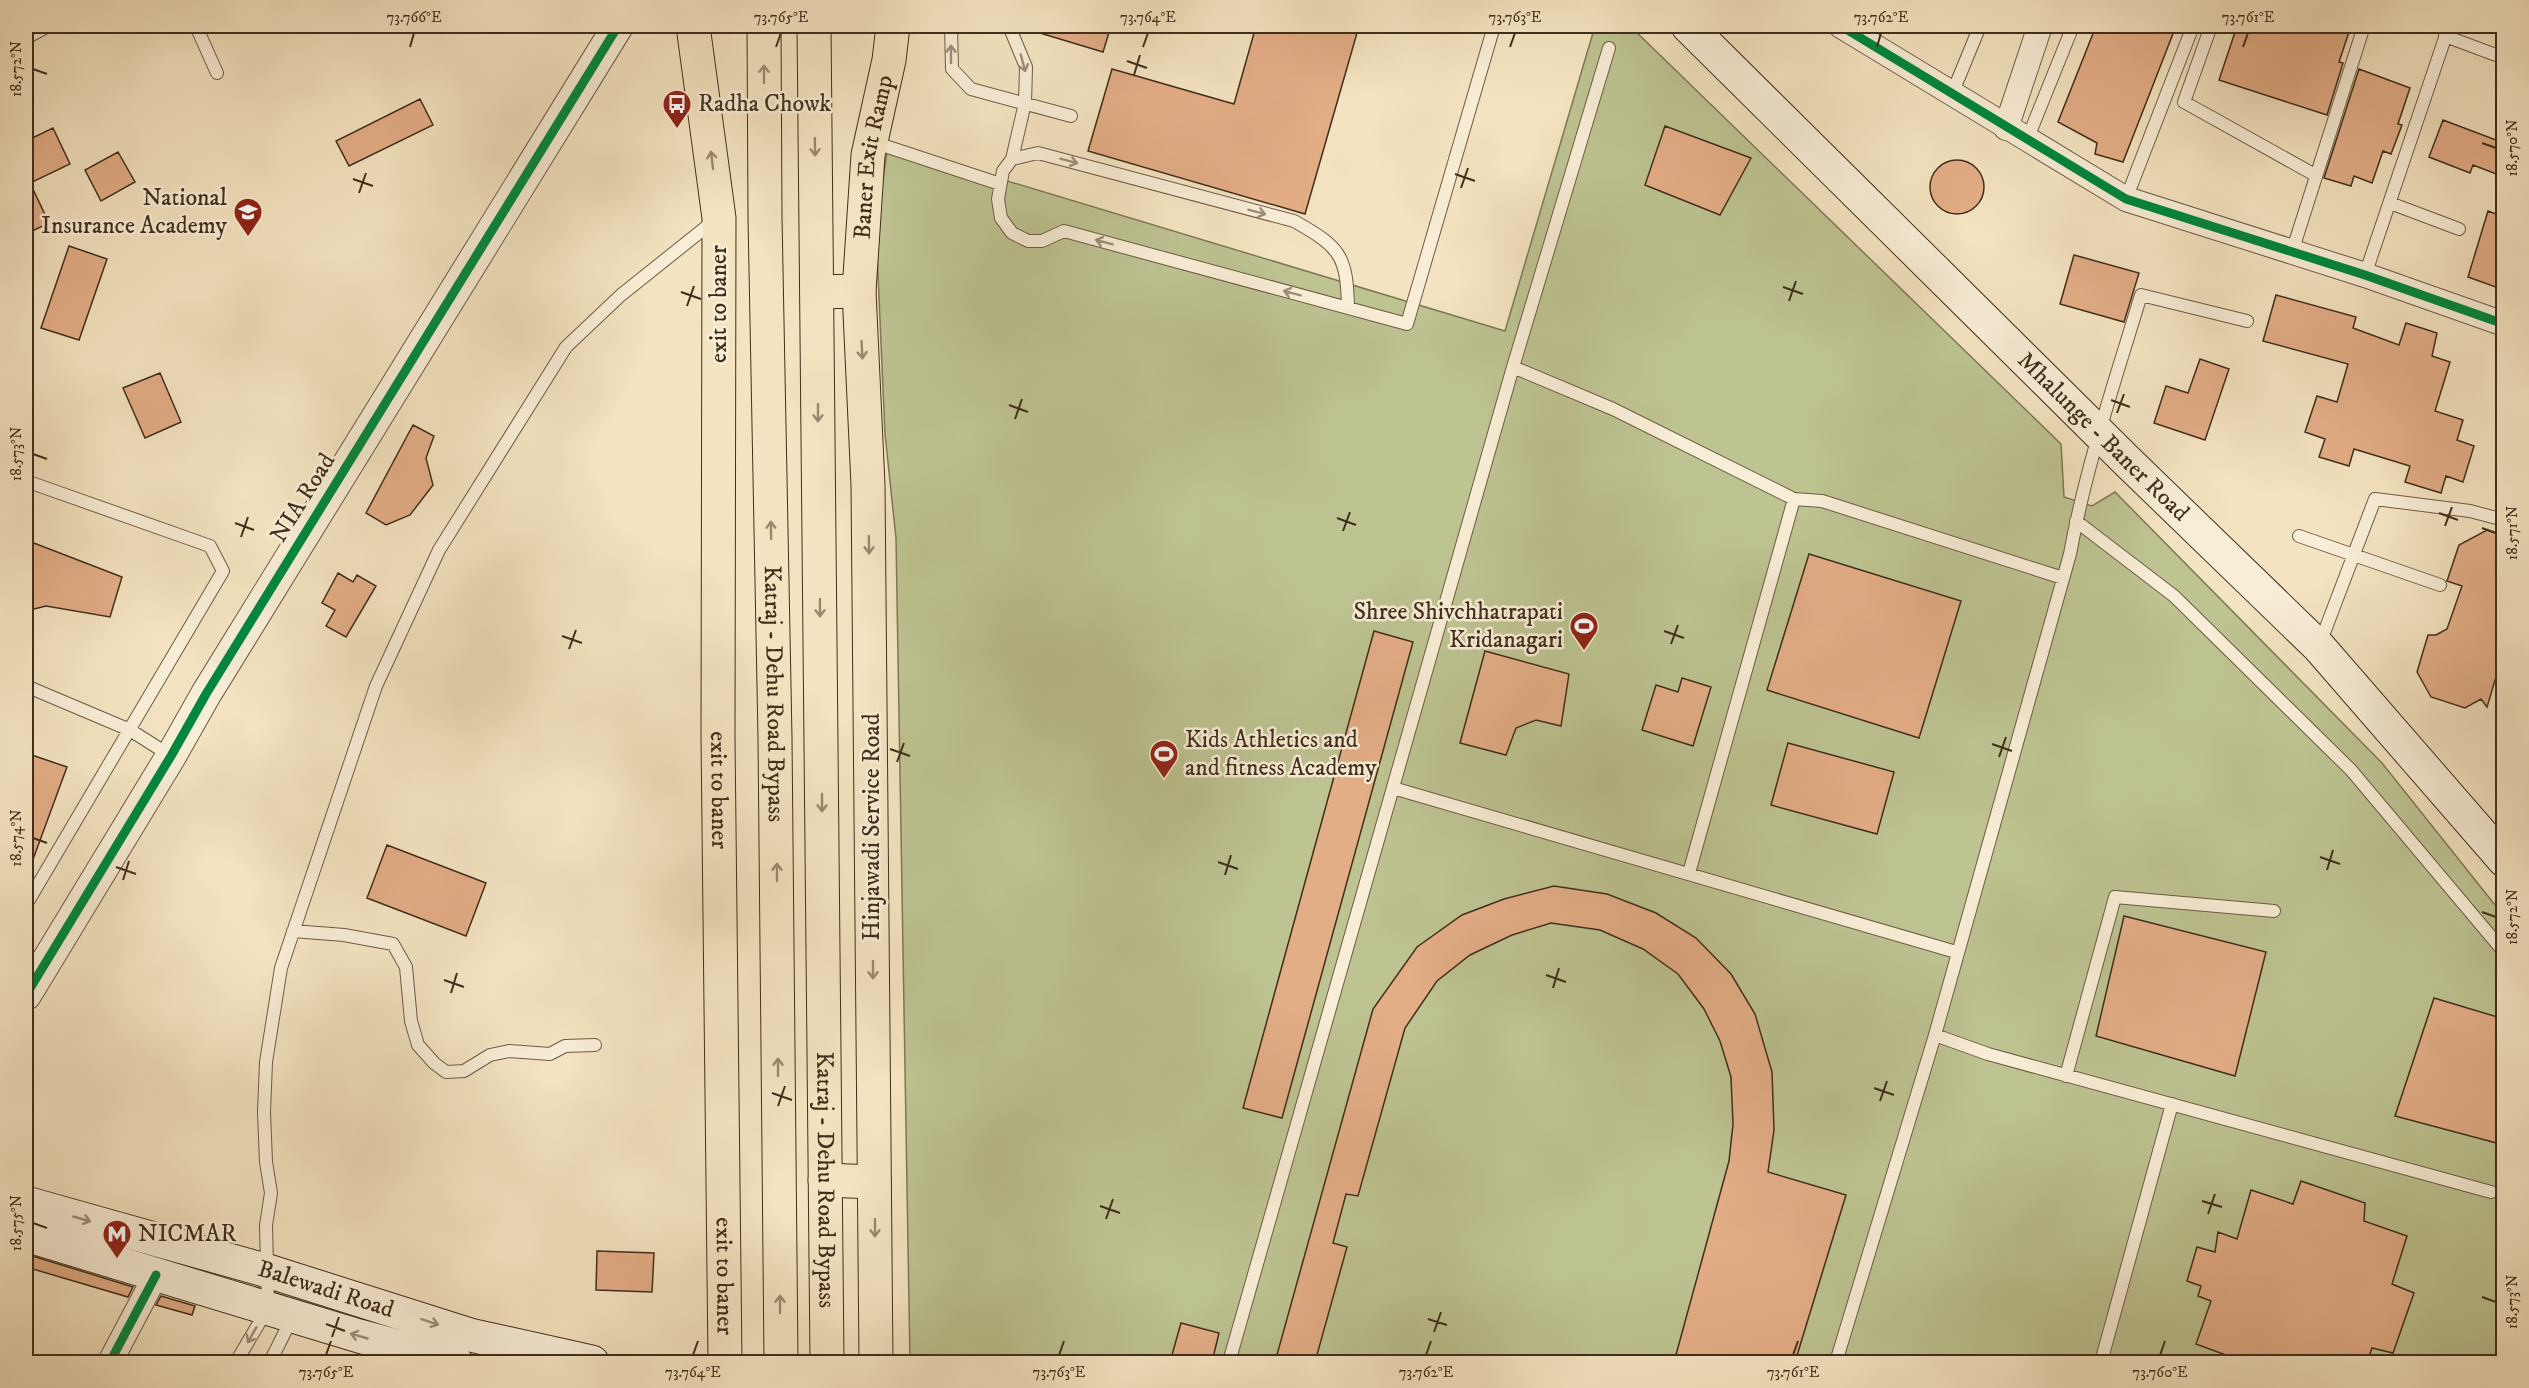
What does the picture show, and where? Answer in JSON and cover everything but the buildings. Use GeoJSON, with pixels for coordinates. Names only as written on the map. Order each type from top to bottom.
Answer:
{"type":"FeatureCollection","features":[{"type":"Feature","properties":{"kind":"main road"},"geometry":{"type":"LineString","coordinates":[[693,26],[719,218],[765,217]]}},
{"type":"Feature","properties":{"kind":"main road","name":"Katraj - Dehu Road Bypass"},"geometry":{"type":"LineString","coordinates":[[764,26],[765,217],[776,738],[781,1362]]}},
{"type":"Feature","properties":{"kind":"main road","name":"Katraj - Dehu Road Bypass"},"geometry":{"type":"LineString","coordinates":[[814,26],[827,1362]]}},
{"type":"Feature","properties":{"kind":"main road","name":"Baner Exit Ramp"},"geometry":{"type":"LineString","coordinates":[[860,291],[868,155],[889,60],[893,26]]}},
{"type":"Feature","properties":{"kind":"main road","name":"Mhalunge - Baner Road"},"geometry":{"type":"LineString","coordinates":[[1688,26],[2100,431],[2128,462],[2319,647],[2504,860]]}},
{"type":"Feature","properties":{"kind":"main road","name":"exit to baner"},"geometry":{"type":"LineString","coordinates":[[719,218],[718,749],[725,1362]]}},
{"type":"Feature","properties":{"kind":"main road"},"geometry":{"type":"LineString","coordinates":[[817,292],[860,291]]}},
{"type":"Feature","properties":{"kind":"main road","name":"Hinjawadi Service Road"},"geometry":{"type":"LineString","coordinates":[[860,291],[868,485],[876,1362]]}},
{"type":"Feature","properties":{"kind":"main road"},"geometry":{"type":"LineString","coordinates":[[825,1180],[874,1182]]}},
{"type":"Feature","properties":{"kind":"main road","name":"Balewadi Road"},"geometry":{"type":"LineString","coordinates":[[26,1203],[268,1271],[470,1335],[592,1362]]}},
{"type":"Feature","properties":{"kind":"main road","name":"Balewadi Road"},"geometry":{"type":"LineString","coordinates":[[26,1235],[359,1336],[456,1362]]}},
{"type":"Feature","properties":{"kind":"street","name":"NIA Road"},"geometry":{"type":"LineString","coordinates":[[26,995],[259,606],[618,26]]}},
{"type":"Feature","properties":{"kind":"street"},"geometry":{"type":"LineString","coordinates":[[1841,26],[2126,199],[2365,275],[2504,324]]}},
{"type":"Feature","properties":{"kind":"street"},"geometry":{"type":"LineString","coordinates":[[2006,128],[2040,26]]}},
{"type":"Feature","properties":{"kind":"street"},"geometry":{"type":"LineString","coordinates":[[110,1362],[156,1275]]}},
{"type":"Feature","properties":{"kind":"lane"},"geometry":{"type":"LineString","coordinates":[[26,38],[48,26]]}},
{"type":"Feature","properties":{"kind":"lane"},"geometry":{"type":"LineString","coordinates":[[196,26],[217,73]]}},
{"type":"Feature","properties":{"kind":"lane"},"geometry":{"type":"LineString","coordinates":[[951,26],[951,69],[971,89],[1071,116]]}},
{"type":"Feature","properties":{"kind":"lane"},"geometry":{"type":"LineString","coordinates":[[1009,26],[1026,68],[1025,104],[1012,159],[1003,171],[998,199],[1001,218],[1012,233],[1028,241],[1042,241],[1064,231],[1407,324],[1494,26]]}},
{"type":"Feature","properties":{"kind":"lane"},"geometry":{"type":"LineString","coordinates":[[1952,94],[1980,26]]}},
{"type":"Feature","properties":{"kind":"lane"},"geometry":{"type":"LineString","coordinates":[[2027,140],[2073,26]]}},
{"type":"Feature","properties":{"kind":"lane"},"geometry":{"type":"LineString","coordinates":[[2126,199],[2193,26]]}},
{"type":"Feature","properties":{"kind":"lane"},"geometry":{"type":"LineString","coordinates":[[2211,26],[2184,102],[2315,175]]}},
{"type":"Feature","properties":{"kind":"lane"},"geometry":{"type":"LineString","coordinates":[[2292,252],[2364,26]]}},
{"type":"Feature","properties":{"kind":"lane"},"geometry":{"type":"LineString","coordinates":[[2365,275],[2447,31],[2504,58]]}},
{"type":"Feature","properties":{"kind":"lane"},"geometry":{"type":"LineString","coordinates":[[1229,1362],[1513,367],[1610,48]]}},
{"type":"Feature","properties":{"kind":"lane"},"geometry":{"type":"LineString","coordinates":[[870,141],[1000,184]]}},
{"type":"Feature","properties":{"kind":"lane"},"geometry":{"type":"LineString","coordinates":[[1012,159],[1038,153],[1294,221],[1326,241],[1340,254],[1347,280],[1348,308]]}},
{"type":"Feature","properties":{"kind":"lane"},"geometry":{"type":"LineString","coordinates":[[2390,203],[2459,230]]}},
{"type":"Feature","properties":{"kind":"lane"},"geometry":{"type":"LineString","coordinates":[[270,1362],[281,1312],[268,1271],[266,1225],[271,1193],[266,1162],[266,1062],[281,968],[376,686],[439,550],[566,347],[621,295],[719,218]]}},
{"type":"Feature","properties":{"kind":"lane"},"geometry":{"type":"LineString","coordinates":[[1836,1362],[1935,1035],[1956,952],[2063,578],[2100,431],[2140,296],[2247,321]]}},
{"type":"Feature","properties":{"kind":"lane"},"geometry":{"type":"LineString","coordinates":[[1513,367],[1613,409],[1794,500],[1822,501],[2063,578]]}},
{"type":"Feature","properties":{"kind":"lane"},"geometry":{"type":"LineString","coordinates":[[26,481],[210,546],[223,571],[26,905]]}},
{"type":"Feature","properties":{"kind":"lane"},"geometry":{"type":"LineString","coordinates":[[2319,647],[2375,499],[2470,511],[2504,520]]}},
{"type":"Feature","properties":{"kind":"lane"},"geometry":{"type":"LineString","coordinates":[[1689,873],[1794,500]]}},
{"type":"Feature","properties":{"kind":"lane"},"geometry":{"type":"LineString","coordinates":[[2076,520],[2191,612],[2352,770],[2504,952]]}},
{"type":"Feature","properties":{"kind":"lane"},"geometry":{"type":"LineString","coordinates":[[2299,536],[2440,585]]}},
{"type":"Feature","properties":{"kind":"lane"},"geometry":{"type":"LineString","coordinates":[[26,686],[130,730],[171,756]]}},
{"type":"Feature","properties":{"kind":"lane"},"geometry":{"type":"LineString","coordinates":[[1393,788],[1956,952]]}},
{"type":"Feature","properties":{"kind":"lane"},"geometry":{"type":"LineString","coordinates":[[2066,1076],[2115,897],[2274,911]]}},
{"type":"Feature","properties":{"kind":"lane"},"geometry":{"type":"LineString","coordinates":[[293,931],[344,935],[393,944],[406,967],[411,1021],[418,1045],[434,1063],[446,1071],[464,1071],[490,1055],[509,1051],[550,1054],[565,1046],[595,1045]]}},
{"type":"Feature","properties":{"kind":"lane"},"geometry":{"type":"LineString","coordinates":[[1935,1035],[1988,1054],[2491,1192]]}},
{"type":"Feature","properties":{"kind":"lane"},"geometry":{"type":"LineString","coordinates":[[2100,1362],[2172,1104]]}},
{"type":"Feature","properties":{"kind":"lane"},"geometry":{"type":"LineString","coordinates":[[236,1362],[281,1312]]}},
{"type":"Feature","properties":{"kind":"green space","name":"Shree Shivchhatrapati Kridanagari"},"geometry":{"type":"Polygon","coordinates":[[[1595,26],[1630,26],[2061,444],[2064,497],[2092,506],[2115,492],[2382,763],[2503,915],[2503,1362],[910,1362],[896,538],[885,434],[876,229],[888,145],[1505,331],[1595,26]]]}},
{"type":"Feature","properties":{"kind":"cycle path"},"geometry":{"type":"LineString","coordinates":[[26,995],[206,694],[618,26]]}},
{"type":"Feature","properties":{"kind":"cycle path"},"geometry":{"type":"LineString","coordinates":[[1841,26],[2126,199],[2365,275],[2504,324]]}},
{"type":"Feature","properties":{"kind":"cycle path"},"geometry":{"type":"LineString","coordinates":[[110,1362],[156,1275]]}},
{"type":"Feature","properties":{"kind":"place","name":"Radha Chowk"},"geometry":{"type":"Point","coordinates":[677,130]}},
{"type":"Feature","properties":{"kind":"place","name":"National Insurance Academy"},"geometry":{"type":"Point","coordinates":[248,238]}},
{"type":"Feature","properties":{"kind":"place","name":"Shree Shivchhatrapati Kridanagari"},"geometry":{"type":"Point","coordinates":[1584,652]}},
{"type":"Feature","properties":{"kind":"place","name":"Kids Athletics and and fitness Academy"},"geometry":{"type":"Point","coordinates":[1164,780]}},
{"type":"Feature","properties":{"kind":"place","name":"NICMAR"},"geometry":{"type":"Point","coordinates":[117,1260]}}]}
